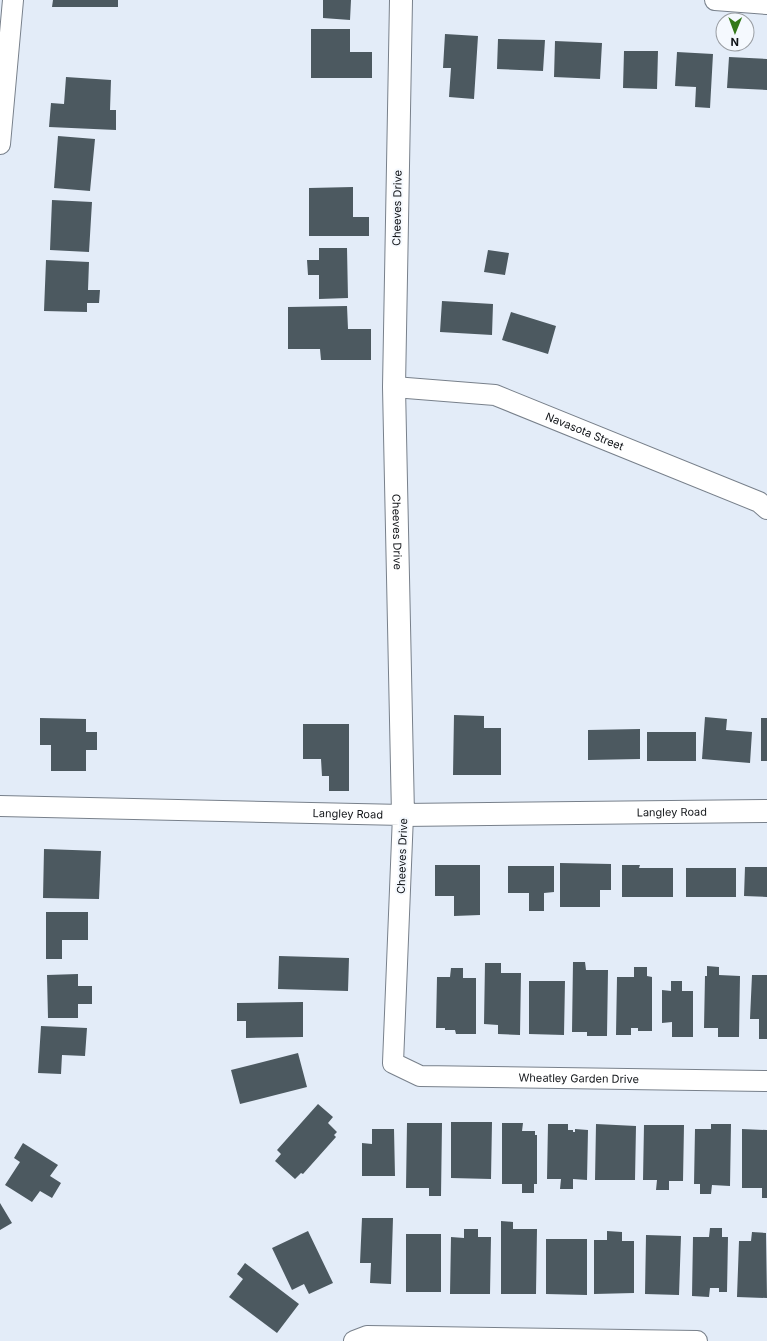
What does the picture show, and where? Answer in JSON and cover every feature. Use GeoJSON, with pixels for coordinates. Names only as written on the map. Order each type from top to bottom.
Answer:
{"type":"FeatureCollection","features":[{"type":"Feature","properties":{"kind":"street"},"geometry":{"type":"LineString","coordinates":[[0,144],[13,0]]}},
{"type":"Feature","properties":{"kind":"street","name":"Cheeves Drive"},"geometry":{"type":"LineString","coordinates":[[393,1063],[403,815],[394,387],[401,0]]}},
{"type":"Feature","properties":{"kind":"street"},"geometry":{"type":"LineString","coordinates":[[715,0],[767,4]]}},
{"type":"Feature","properties":{"kind":"street","name":"Navasota Street"},"geometry":{"type":"LineString","coordinates":[[394,387],[495,395],[759,502],[767,509]]}},
{"type":"Feature","properties":{"kind":"street","name":"Langley Road"},"geometry":{"type":"LineString","coordinates":[[0,806],[403,815],[767,811]]}},
{"type":"Feature","properties":{"kind":"street","name":"Wheatley Garden Drive"},"geometry":{"type":"LineString","coordinates":[[393,1063],[420,1076],[767,1080]]}},
{"type":"Feature","properties":{"kind":"street"},"geometry":{"type":"LineString","coordinates":[[354,1341],[367,1336],[697,1341]]}},
{"type":"Feature","properties":{"kind":"building"},"geometry":{"type":"Polygon","coordinates":[[[53,0],[118,0],[118,7],[52,7],[53,0]]]}},
{"type":"Feature","properties":{"kind":"building"},"geometry":{"type":"Polygon","coordinates":[[[323,0],[351,0],[350,20],[323,18],[323,0]]]}},
{"type":"Feature","properties":{"kind":"building"},"geometry":{"type":"Polygon","coordinates":[[[311,29],[350,29],[350,52],[372,52],[372,78],[311,78],[311,29]]]}},
{"type":"Feature","properties":{"kind":"building"},"geometry":{"type":"Polygon","coordinates":[[[445,34],[478,36],[474,99],[449,97],[451,68],[443,68],[445,34]]]}},
{"type":"Feature","properties":{"kind":"building"},"geometry":{"type":"Polygon","coordinates":[[[498,39],[545,40],[543,71],[497,69],[498,39]]]}},
{"type":"Feature","properties":{"kind":"building"},"geometry":{"type":"Polygon","coordinates":[[[555,41],[602,43],[600,79],[554,77],[555,41]]]}},
{"type":"Feature","properties":{"kind":"building"},"geometry":{"type":"Polygon","coordinates":[[[624,51],[658,51],[657,89],[623,88],[624,51]]]}},
{"type":"Feature","properties":{"kind":"building"},"geometry":{"type":"Polygon","coordinates":[[[677,52],[713,54],[710,108],[695,107],[696,87],[675,86],[677,52]]]}},
{"type":"Feature","properties":{"kind":"building"},"geometry":{"type":"Polygon","coordinates":[[[729,57],[767,59],[767,90],[727,88],[729,57]]]}},
{"type":"Feature","properties":{"kind":"building"},"geometry":{"type":"Polygon","coordinates":[[[66,77],[111,80],[110,110],[116,110],[116,130],[49,127],[51,103],[64,104],[66,77]]]}},
{"type":"Feature","properties":{"kind":"building"},"geometry":{"type":"Polygon","coordinates":[[[58,136],[95,139],[90,191],[54,188],[58,136]]]}},
{"type":"Feature","properties":{"kind":"building"},"geometry":{"type":"Polygon","coordinates":[[[353,187],[353,217],[369,217],[369,236],[309,236],[309,188],[353,187]]]}},
{"type":"Feature","properties":{"kind":"building"},"geometry":{"type":"Polygon","coordinates":[[[52,200],[92,202],[89,252],[50,250],[52,200]]]}},
{"type":"Feature","properties":{"kind":"building"},"geometry":{"type":"Polygon","coordinates":[[[319,248],[347,248],[348,298],[319,299],[319,275],[308,275],[307,260],[319,260],[319,248]]]}},
{"type":"Feature","properties":{"kind":"building"},"geometry":{"type":"Polygon","coordinates":[[[488,250],[509,253],[505,275],[484,272],[488,250]]]}},
{"type":"Feature","properties":{"kind":"building"},"geometry":{"type":"Polygon","coordinates":[[[46,260],[89,262],[88,290],[100,290],[99,303],[87,303],[87,312],[44,311],[46,260]]]}},
{"type":"Feature","properties":{"kind":"building"},"geometry":{"type":"Polygon","coordinates":[[[442,301],[493,304],[492,335],[440,332],[442,301]]]}},
{"type":"Feature","properties":{"kind":"building"},"geometry":{"type":"Polygon","coordinates":[[[347,306],[348,329],[371,329],[371,360],[321,360],[320,349],[288,349],[288,307],[347,306]]]}},
{"type":"Feature","properties":{"kind":"building"},"geometry":{"type":"Polygon","coordinates":[[[511,312],[556,326],[548,354],[502,340],[511,312]]]}},
{"type":"Feature","properties":{"kind":"building"},"geometry":{"type":"Polygon","coordinates":[[[454,715],[484,716],[484,728],[501,728],[501,775],[453,775],[454,715]]]}},
{"type":"Feature","properties":{"kind":"building"},"geometry":{"type":"Polygon","coordinates":[[[705,717],[727,719],[726,730],[752,732],[750,763],[702,759],[705,717]]]}},
{"type":"Feature","properties":{"kind":"building"},"geometry":{"type":"Polygon","coordinates":[[[40,718],[86,719],[86,732],[97,732],[97,750],[86,750],[86,771],[51,771],[51,745],[40,745],[40,718]]]}},
{"type":"Feature","properties":{"kind":"building"},"geometry":{"type":"Polygon","coordinates":[[[761,718],[767,718],[767,761],[761,761],[761,718]]]}},
{"type":"Feature","properties":{"kind":"building"},"geometry":{"type":"Polygon","coordinates":[[[303,724],[349,724],[349,791],[329,791],[329,776],[322,776],[321,759],[303,759],[303,724]]]}},
{"type":"Feature","properties":{"kind":"building"},"geometry":{"type":"Polygon","coordinates":[[[640,729],[640,759],[588,760],[588,730],[640,729]]]}},
{"type":"Feature","properties":{"kind":"building"},"geometry":{"type":"Polygon","coordinates":[[[647,732],[696,732],[696,761],[647,761],[647,732]]]}},
{"type":"Feature","properties":{"kind":"building"},"geometry":{"type":"Polygon","coordinates":[[[44,849],[101,851],[99,899],[43,898],[44,849]]]}},
{"type":"Feature","properties":{"kind":"building"},"geometry":{"type":"Polygon","coordinates":[[[560,863],[611,864],[611,890],[600,890],[600,907],[560,907],[560,863]]]}},
{"type":"Feature","properties":{"kind":"building"},"geometry":{"type":"Polygon","coordinates":[[[435,865],[480,865],[480,915],[454,916],[454,896],[435,896],[435,865]]]}},
{"type":"Feature","properties":{"kind":"building"},"geometry":{"type":"Polygon","coordinates":[[[622,865],[640,865],[639,868],[673,868],[673,897],[622,897],[622,865]]]}},
{"type":"Feature","properties":{"kind":"building"},"geometry":{"type":"Polygon","coordinates":[[[508,866],[554,866],[554,892],[544,893],[544,911],[529,911],[529,893],[508,893],[508,866]]]}},
{"type":"Feature","properties":{"kind":"building"},"geometry":{"type":"Polygon","coordinates":[[[745,867],[767,867],[767,897],[744,896],[745,867]]]}},
{"type":"Feature","properties":{"kind":"building"},"geometry":{"type":"Polygon","coordinates":[[[686,868],[736,868],[736,897],[686,897],[686,868]]]}},
{"type":"Feature","properties":{"kind":"building"},"geometry":{"type":"Polygon","coordinates":[[[46,912],[88,912],[88,940],[62,940],[62,959],[46,959],[46,912]]]}},
{"type":"Feature","properties":{"kind":"building"},"geometry":{"type":"Polygon","coordinates":[[[279,956],[349,958],[348,991],[278,989],[279,956]]]}},
{"type":"Feature","properties":{"kind":"building"},"geometry":{"type":"Polygon","coordinates":[[[573,962],[585,962],[586,970],[608,970],[607,1036],[587,1036],[587,1032],[572,1032],[573,962]]]}},
{"type":"Feature","properties":{"kind":"building"},"geometry":{"type":"Polygon","coordinates":[[[485,963],[501,963],[501,973],[521,973],[520,1035],[498,1034],[498,1025],[484,1024],[485,963]]]}},
{"type":"Feature","properties":{"kind":"building"},"geometry":{"type":"Polygon","coordinates":[[[707,966],[719,967],[719,975],[740,976],[739,1037],[718,1037],[718,1028],[704,1028],[705,976],[707,976],[707,966]]]}},
{"type":"Feature","properties":{"kind":"building"},"geometry":{"type":"Polygon","coordinates":[[[634,967],[647,967],[647,976],[652,977],[652,1031],[638,1031],[638,1028],[631,1028],[631,1035],[616,1035],[617,977],[634,977],[634,967]]]}},
{"type":"Feature","properties":{"kind":"building"},"geometry":{"type":"Polygon","coordinates":[[[451,968],[463,968],[463,978],[476,978],[476,1034],[456,1034],[455,1030],[436,1028],[437,977],[450,977],[451,968]]]}},
{"type":"Feature","properties":{"kind":"building"},"geometry":{"type":"Polygon","coordinates":[[[78,974],[78,986],[92,986],[92,1004],[78,1004],[78,1018],[48,1018],[47,975],[78,974]]]}},
{"type":"Feature","properties":{"kind":"building"},"geometry":{"type":"Polygon","coordinates":[[[752,975],[767,975],[767,1039],[759,1039],[759,1019],[750,1019],[752,975]]]}},
{"type":"Feature","properties":{"kind":"building"},"geometry":{"type":"Polygon","coordinates":[[[529,981],[565,981],[564,1035],[529,1034],[529,981]]]}},
{"type":"Feature","properties":{"kind":"building"},"geometry":{"type":"Polygon","coordinates":[[[671,981],[682,981],[682,991],[693,991],[693,1037],[672,1037],[672,1022],[662,1023],[662,990],[671,991],[671,981]]]}},
{"type":"Feature","properties":{"kind":"building"},"geometry":{"type":"Polygon","coordinates":[[[303,1002],[303,1037],[246,1038],[246,1021],[237,1021],[237,1003],[303,1002]]]}},
{"type":"Feature","properties":{"kind":"building"},"geometry":{"type":"Polygon","coordinates":[[[41,1026],[87,1028],[85,1056],[62,1055],[61,1074],[38,1073],[41,1026]]]}},
{"type":"Feature","properties":{"kind":"building"},"geometry":{"type":"Polygon","coordinates":[[[298,1053],[307,1087],[240,1104],[231,1070],[298,1053]]]}},
{"type":"Feature","properties":{"kind":"building"},"geometry":{"type":"Polygon","coordinates":[[[318,1104],[333,1117],[328,1123],[337,1132],[334,1135],[336,1137],[303,1174],[301,1173],[295,1179],[275,1161],[281,1154],[277,1150],[318,1104]]]}},
{"type":"Feature","properties":{"kind":"building"},"geometry":{"type":"Polygon","coordinates":[[[451,1122],[492,1122],[491,1179],[451,1178],[451,1122]]]}},
{"type":"Feature","properties":{"kind":"building"},"geometry":{"type":"Polygon","coordinates":[[[407,1123],[442,1123],[441,1196],[429,1196],[429,1188],[406,1188],[407,1123]]]}},
{"type":"Feature","properties":{"kind":"building"},"geometry":{"type":"Polygon","coordinates":[[[502,1123],[523,1123],[522,1131],[535,1131],[535,1135],[537,1135],[537,1184],[534,1184],[534,1193],[522,1193],[522,1184],[502,1184],[502,1123]]]}},
{"type":"Feature","properties":{"kind":"building"},"geometry":{"type":"Polygon","coordinates":[[[548,1124],[568,1124],[568,1130],[573,1130],[573,1132],[575,1132],[575,1129],[588,1130],[587,1180],[573,1179],[573,1189],[560,1189],[561,1179],[547,1179],[548,1124]]]}},
{"type":"Feature","properties":{"kind":"building"},"geometry":{"type":"Polygon","coordinates":[[[596,1124],[636,1126],[635,1180],[595,1180],[596,1124]]]}},
{"type":"Feature","properties":{"kind":"building"},"geometry":{"type":"Polygon","coordinates":[[[711,1124],[731,1124],[730,1186],[712,1185],[711,1194],[700,1194],[700,1184],[694,1184],[695,1129],[711,1129],[711,1124]]]}},
{"type":"Feature","properties":{"kind":"building"},"geometry":{"type":"Polygon","coordinates":[[[644,1125],[684,1125],[683,1181],[669,1181],[669,1190],[656,1190],[657,1180],[643,1180],[644,1125]]]}},
{"type":"Feature","properties":{"kind":"building"},"geometry":{"type":"Polygon","coordinates":[[[372,1129],[394,1129],[395,1176],[362,1176],[362,1143],[372,1144],[372,1129]]]}},
{"type":"Feature","properties":{"kind":"building"},"geometry":{"type":"Polygon","coordinates":[[[742,1129],[767,1130],[767,1198],[762,1198],[762,1188],[742,1188],[742,1129]]]}},
{"type":"Feature","properties":{"kind":"building"},"geometry":{"type":"Polygon","coordinates":[[[23,1143],[58,1165],[50,1176],[61,1183],[52,1198],[40,1191],[32,1202],[5,1185],[20,1162],[14,1158],[23,1143]]]}},
{"type":"Feature","properties":{"kind":"building"},"geometry":{"type":"Polygon","coordinates":[[[0,1203],[12,1223],[0,1230],[0,1203]]]}},
{"type":"Feature","properties":{"kind":"building"},"geometry":{"type":"Polygon","coordinates":[[[362,1218],[393,1218],[391,1284],[370,1283],[371,1263],[360,1263],[362,1218]]]}},
{"type":"Feature","properties":{"kind":"building"},"geometry":{"type":"Polygon","coordinates":[[[501,1221],[513,1222],[513,1229],[537,1229],[536,1294],[501,1294],[501,1221]]]}},
{"type":"Feature","properties":{"kind":"building"},"geometry":{"type":"Polygon","coordinates":[[[710,1228],[722,1228],[722,1237],[728,1237],[727,1292],[719,1292],[719,1288],[710,1288],[709,1297],[692,1296],[693,1237],[709,1237],[710,1228]]]}},
{"type":"Feature","properties":{"kind":"building"},"geometry":{"type":"Polygon","coordinates":[[[464,1229],[478,1229],[478,1237],[491,1237],[490,1294],[450,1294],[451,1237],[464,1238],[464,1229]]]}},
{"type":"Feature","properties":{"kind":"building"},"geometry":{"type":"Polygon","coordinates":[[[308,1231],[333,1283],[309,1294],[304,1284],[292,1290],[272,1248],[308,1231]]]}},
{"type":"Feature","properties":{"kind":"building"},"geometry":{"type":"Polygon","coordinates":[[[607,1231],[622,1232],[622,1241],[634,1241],[634,1293],[594,1294],[594,1240],[607,1240],[607,1231]]]}},
{"type":"Feature","properties":{"kind":"building"},"geometry":{"type":"Polygon","coordinates":[[[752,1232],[766,1233],[767,1298],[737,1297],[739,1241],[751,1241],[752,1232]]]}},
{"type":"Feature","properties":{"kind":"building"},"geometry":{"type":"Polygon","coordinates":[[[406,1234],[441,1234],[441,1292],[406,1292],[406,1234]]]}},
{"type":"Feature","properties":{"kind":"building"},"geometry":{"type":"Polygon","coordinates":[[[646,1235],[681,1236],[679,1295],[645,1294],[646,1235]]]}},
{"type":"Feature","properties":{"kind":"building"},"geometry":{"type":"Polygon","coordinates":[[[546,1239],[587,1239],[587,1295],[546,1294],[546,1239]]]}},
{"type":"Feature","properties":{"kind":"building"},"geometry":{"type":"Polygon","coordinates":[[[245,1263],[299,1304],[277,1333],[229,1297],[243,1279],[237,1274],[245,1263]]]}}]}
